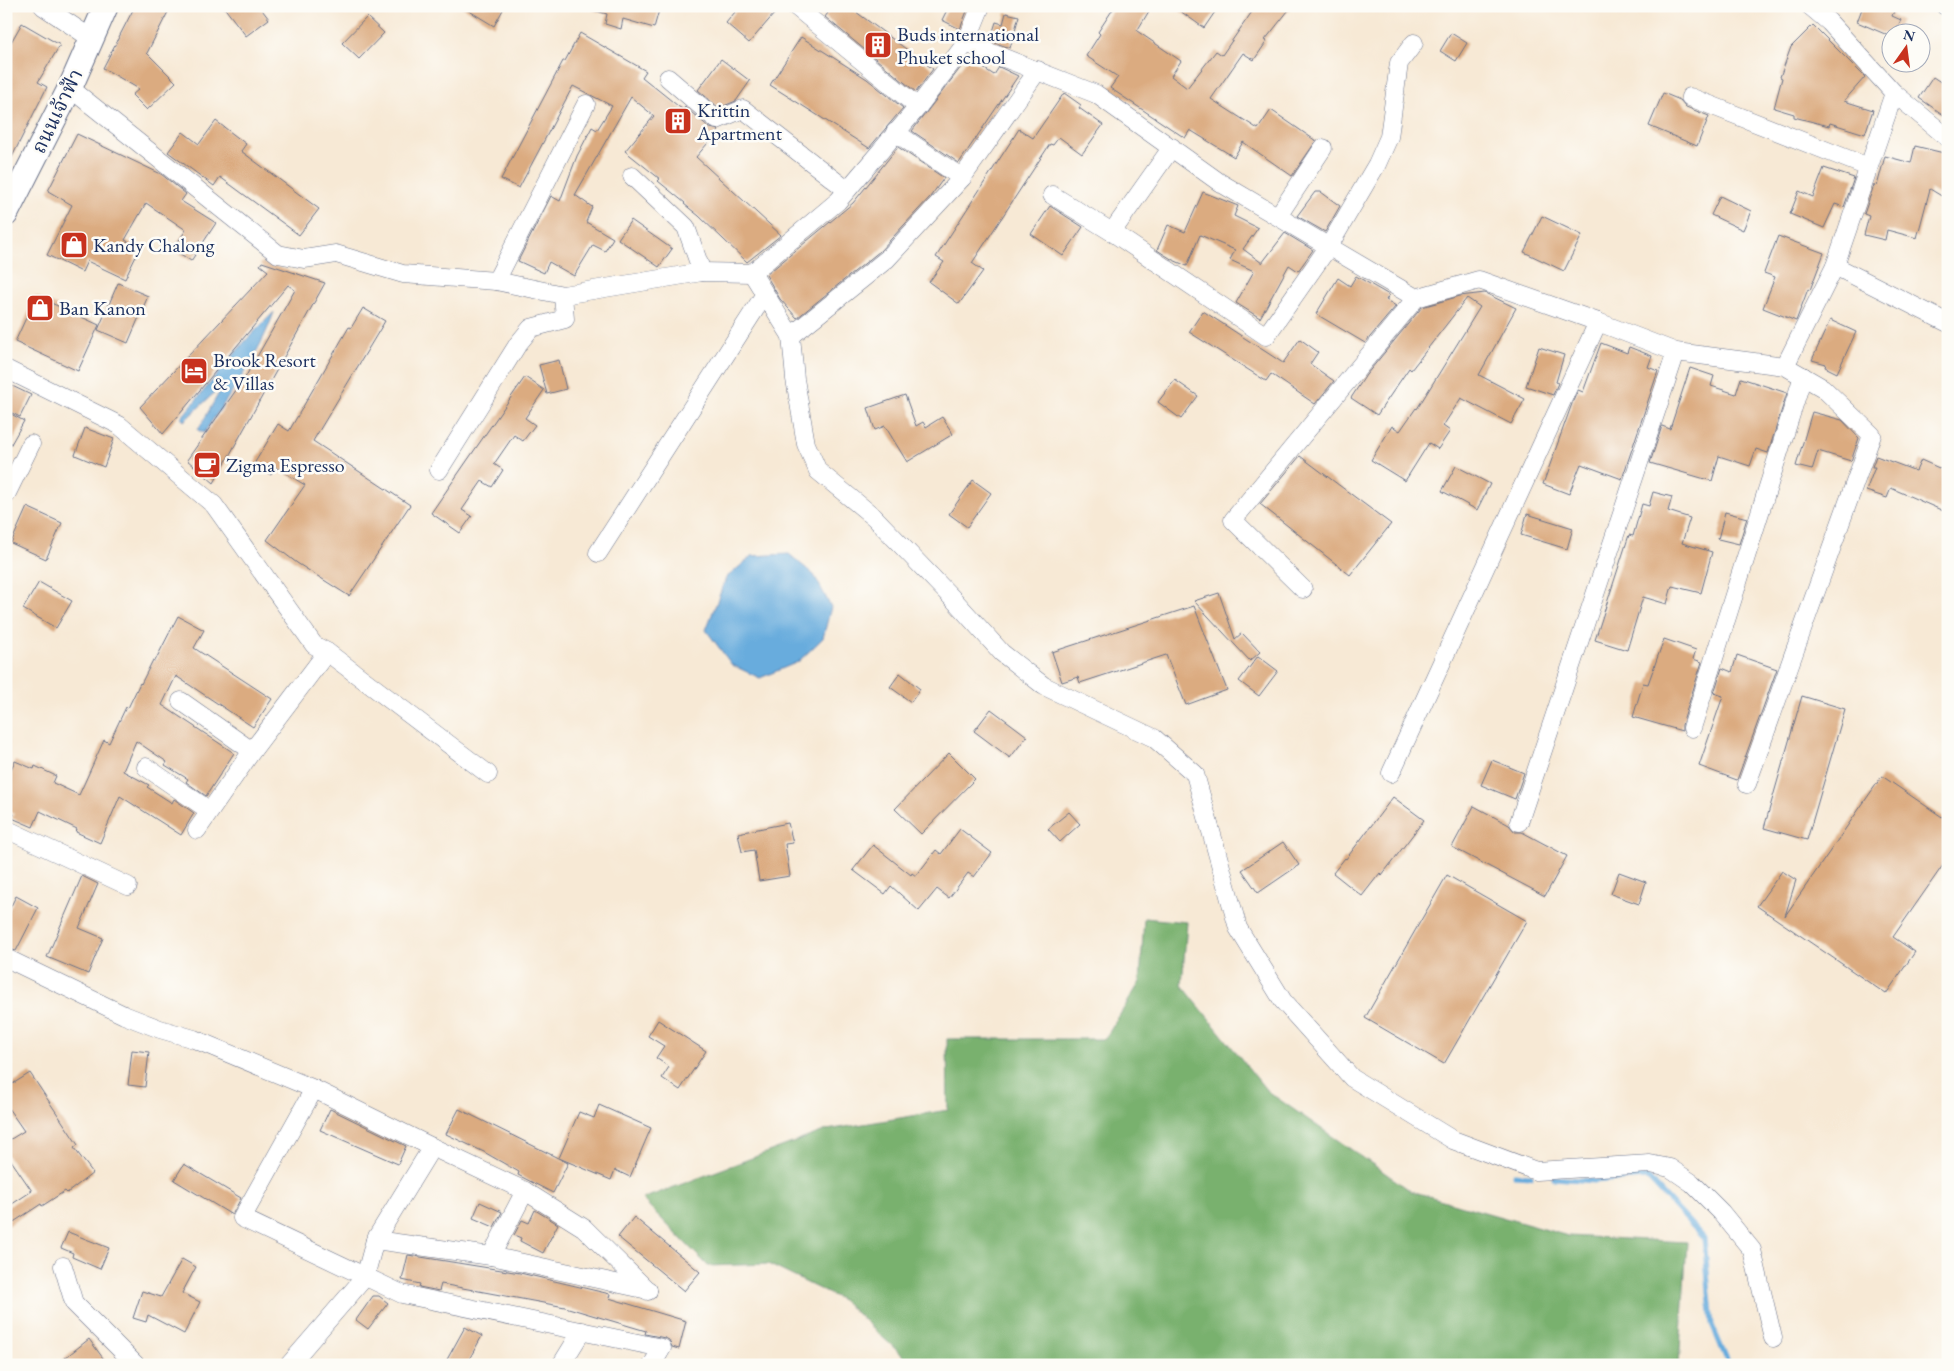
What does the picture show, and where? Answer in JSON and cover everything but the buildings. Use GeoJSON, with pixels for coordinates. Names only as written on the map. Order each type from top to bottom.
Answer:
{"type":"FeatureCollection","features":[{"type":"Feature","properties":{"kind":"main road","name":"ถนนเจ้าฟ้า"},"geometry":{"type":"LineString","coordinates":[[6,214],[70,88],[106,6]]}},
{"type":"Feature","properties":{"kind":"street"},"geometry":{"type":"LineString","coordinates":[[43,6],[92,39]]}},
{"type":"Feature","properties":{"kind":"street"},"geometry":{"type":"LineString","coordinates":[[796,6],[918,107]]}},
{"type":"Feature","properties":{"kind":"street"},"geometry":{"type":"LineString","coordinates":[[70,88],[278,254],[304,259],[336,254],[403,274],[496,281],[564,295],[702,272],[752,274],[838,201],[918,107],[966,43],[981,6]]}},
{"type":"Feature","properties":{"kind":"street"},"geometry":{"type":"LineString","coordinates":[[1810,6],[1828,12],[1894,93],[1948,138]]}},
{"type":"Feature","properties":{"kind":"street"},"geometry":{"type":"LineString","coordinates":[[1052,195],[1112,232],[1266,336],[1329,246],[1377,164],[1389,137],[1399,63],[1414,42]]}},
{"type":"Feature","properties":{"kind":"street"},"geometry":{"type":"LineString","coordinates":[[966,43],[1096,94],[1219,182],[1416,298]]}},
{"type":"Feature","properties":{"kind":"street"},"geometry":{"type":"LineString","coordinates":[[791,336],[887,259],[962,178],[1038,70]]}},
{"type":"Feature","properties":{"kind":"street"},"geometry":{"type":"LineString","coordinates":[[668,78],[717,120],[743,109],[847,190]]}},
{"type":"Feature","properties":{"kind":"street"},"geometry":{"type":"LineString","coordinates":[[1785,366],[1835,266],[1894,93]]}},
{"type":"Feature","properties":{"kind":"street"},"geometry":{"type":"LineString","coordinates":[[1690,96],[1868,167]]}},
{"type":"Feature","properties":{"kind":"street"},"geometry":{"type":"LineString","coordinates":[[496,281],[586,104]]}},
{"type":"Feature","properties":{"kind":"street"},"geometry":{"type":"LineString","coordinates":[[895,132],[962,178]]}},
{"type":"Feature","properties":{"kind":"street"},"geometry":{"type":"LineString","coordinates":[[1112,232],[1172,147]]}},
{"type":"Feature","properties":{"kind":"street"},"geometry":{"type":"LineString","coordinates":[[1278,216],[1323,148]]}},
{"type":"Feature","properties":{"kind":"street"},"geometry":{"type":"LineString","coordinates":[[632,176],[686,227],[702,272]]}},
{"type":"Feature","properties":{"kind":"street"},"geometry":{"type":"LineString","coordinates":[[1835,266],[1948,324]]}},
{"type":"Feature","properties":{"kind":"street"},"geometry":{"type":"LineString","coordinates":[[752,274],[791,336],[794,379],[806,444],[818,471],[874,517],[1002,653],[1044,686],[1154,738],[1195,774],[1238,928],[1283,1001],[1352,1078],[1453,1140],[1536,1171],[1650,1164],[1670,1168],[1692,1183],[1721,1212],[1752,1250],[1773,1338]]}},
{"type":"Feature","properties":{"kind":"street"},"geometry":{"type":"LineString","coordinates":[[1303,589],[1233,520],[1416,298],[1479,280],[1676,352],[1785,366],[1822,388],[1872,435],[1748,784]]}},
{"type":"Feature","properties":{"kind":"street"},"geometry":{"type":"LineString","coordinates":[[598,553],[765,294]]}},
{"type":"Feature","properties":{"kind":"street"},"geometry":{"type":"LineString","coordinates":[[439,470],[518,344],[531,328],[565,319],[564,295]]}},
{"type":"Feature","properties":{"kind":"street"},"geometry":{"type":"LineString","coordinates":[[1391,773],[1598,322]]}},
{"type":"Feature","properties":{"kind":"street"},"geometry":{"type":"LineString","coordinates":[[1518,822],[1676,352]]}},
{"type":"Feature","properties":{"kind":"street"},"geometry":{"type":"LineString","coordinates":[[6,369],[119,425],[214,505],[314,644],[488,774]]}},
{"type":"Feature","properties":{"kind":"street"},"geometry":{"type":"LineString","coordinates":[[1692,728],[1802,376]]}},
{"type":"Feature","properties":{"kind":"street"},"geometry":{"type":"LineString","coordinates":[[6,495],[31,444]]}},
{"type":"Feature","properties":{"kind":"street"},"geometry":{"type":"LineString","coordinates":[[197,830],[252,751],[327,652]]}},
{"type":"Feature","properties":{"kind":"street"},"geometry":{"type":"LineString","coordinates":[[181,701],[252,751]]}},
{"type":"Feature","properties":{"kind":"street"},"geometry":{"type":"LineString","coordinates":[[146,767],[210,811]]}},
{"type":"Feature","properties":{"kind":"street"},"geometry":{"type":"LineString","coordinates":[[6,830],[128,886]]}},
{"type":"Feature","properties":{"kind":"street"},"geometry":{"type":"LineString","coordinates":[[6,958],[124,1015],[160,1029],[194,1039],[314,1089],[526,1191],[584,1228],[648,1291],[490,1256],[376,1240]]}},
{"type":"Feature","properties":{"kind":"street"},"geometry":{"type":"LineString","coordinates":[[314,1089],[242,1218],[402,1294],[662,1348],[652,1365]]}},
{"type":"Feature","properties":{"kind":"street"},"geometry":{"type":"LineString","coordinates":[[289,1365],[365,1278],[376,1240],[432,1147]]}},
{"type":"Feature","properties":{"kind":"street"},"geometry":{"type":"LineString","coordinates":[[490,1256],[526,1191]]}},
{"type":"Feature","properties":{"kind":"street"},"geometry":{"type":"LineString","coordinates":[[63,1266],[74,1303],[136,1365]]}},
{"type":"Feature","properties":{"kind":"street"},"geometry":{"type":"LineString","coordinates":[[560,1365],[582,1331]]}},
{"type":"Feature","properties":{"kind":"green space"},"geometry":{"type":"Polygon","coordinates":[[[1144,918],[1187,922],[1182,985],[1267,1091],[1411,1191],[1568,1236],[1687,1242],[1679,1365],[913,1365],[842,1300],[768,1264],[708,1266],[642,1199],[827,1130],[948,1110],[947,1039],[1105,1039],[1140,982],[1144,918]]]}},
{"type":"Feature","properties":{"kind":"water"},"geometry":{"type":"Polygon","coordinates":[[[274,312],[252,359],[204,433],[198,430],[224,384],[184,421],[181,418],[246,340],[274,312]]]}},
{"type":"Feature","properties":{"kind":"water"},"geometry":{"type":"Polygon","coordinates":[[[789,554],[814,575],[831,607],[823,638],[798,662],[760,678],[732,665],[706,630],[726,578],[752,556],[789,554]]]}},
{"type":"Feature","properties":{"kind":"waterway"},"geometry":{"type":"LineString","coordinates":[[1514,1175],[1531,1176]]}},
{"type":"Feature","properties":{"kind":"waterway"},"geometry":{"type":"LineString","coordinates":[[1554,1178],[1594,1181],[1647,1177],[1704,1238],[1712,1325],[1729,1365]]}},
{"type":"Feature","properties":{"kind":"place","name":"Buds international Phuket school"},"geometry":{"type":"Point","coordinates":[878,45]}},
{"type":"Feature","properties":{"kind":"place","name":"Krittin Apartment"},"geometry":{"type":"Point","coordinates":[678,121]}},
{"type":"Feature","properties":{"kind":"place","name":"Kandy Chalong"},"geometry":{"type":"Point","coordinates":[74,245]}},
{"type":"Feature","properties":{"kind":"place","name":"Ban Kanon"},"geometry":{"type":"Point","coordinates":[40,308]}},
{"type":"Feature","properties":{"kind":"place","name":"Brook Resort & Villas"},"geometry":{"type":"Point","coordinates":[194,371]}},
{"type":"Feature","properties":{"kind":"place","name":"Zigma Espresso"},"geometry":{"type":"Point","coordinates":[207,465]}}]}
